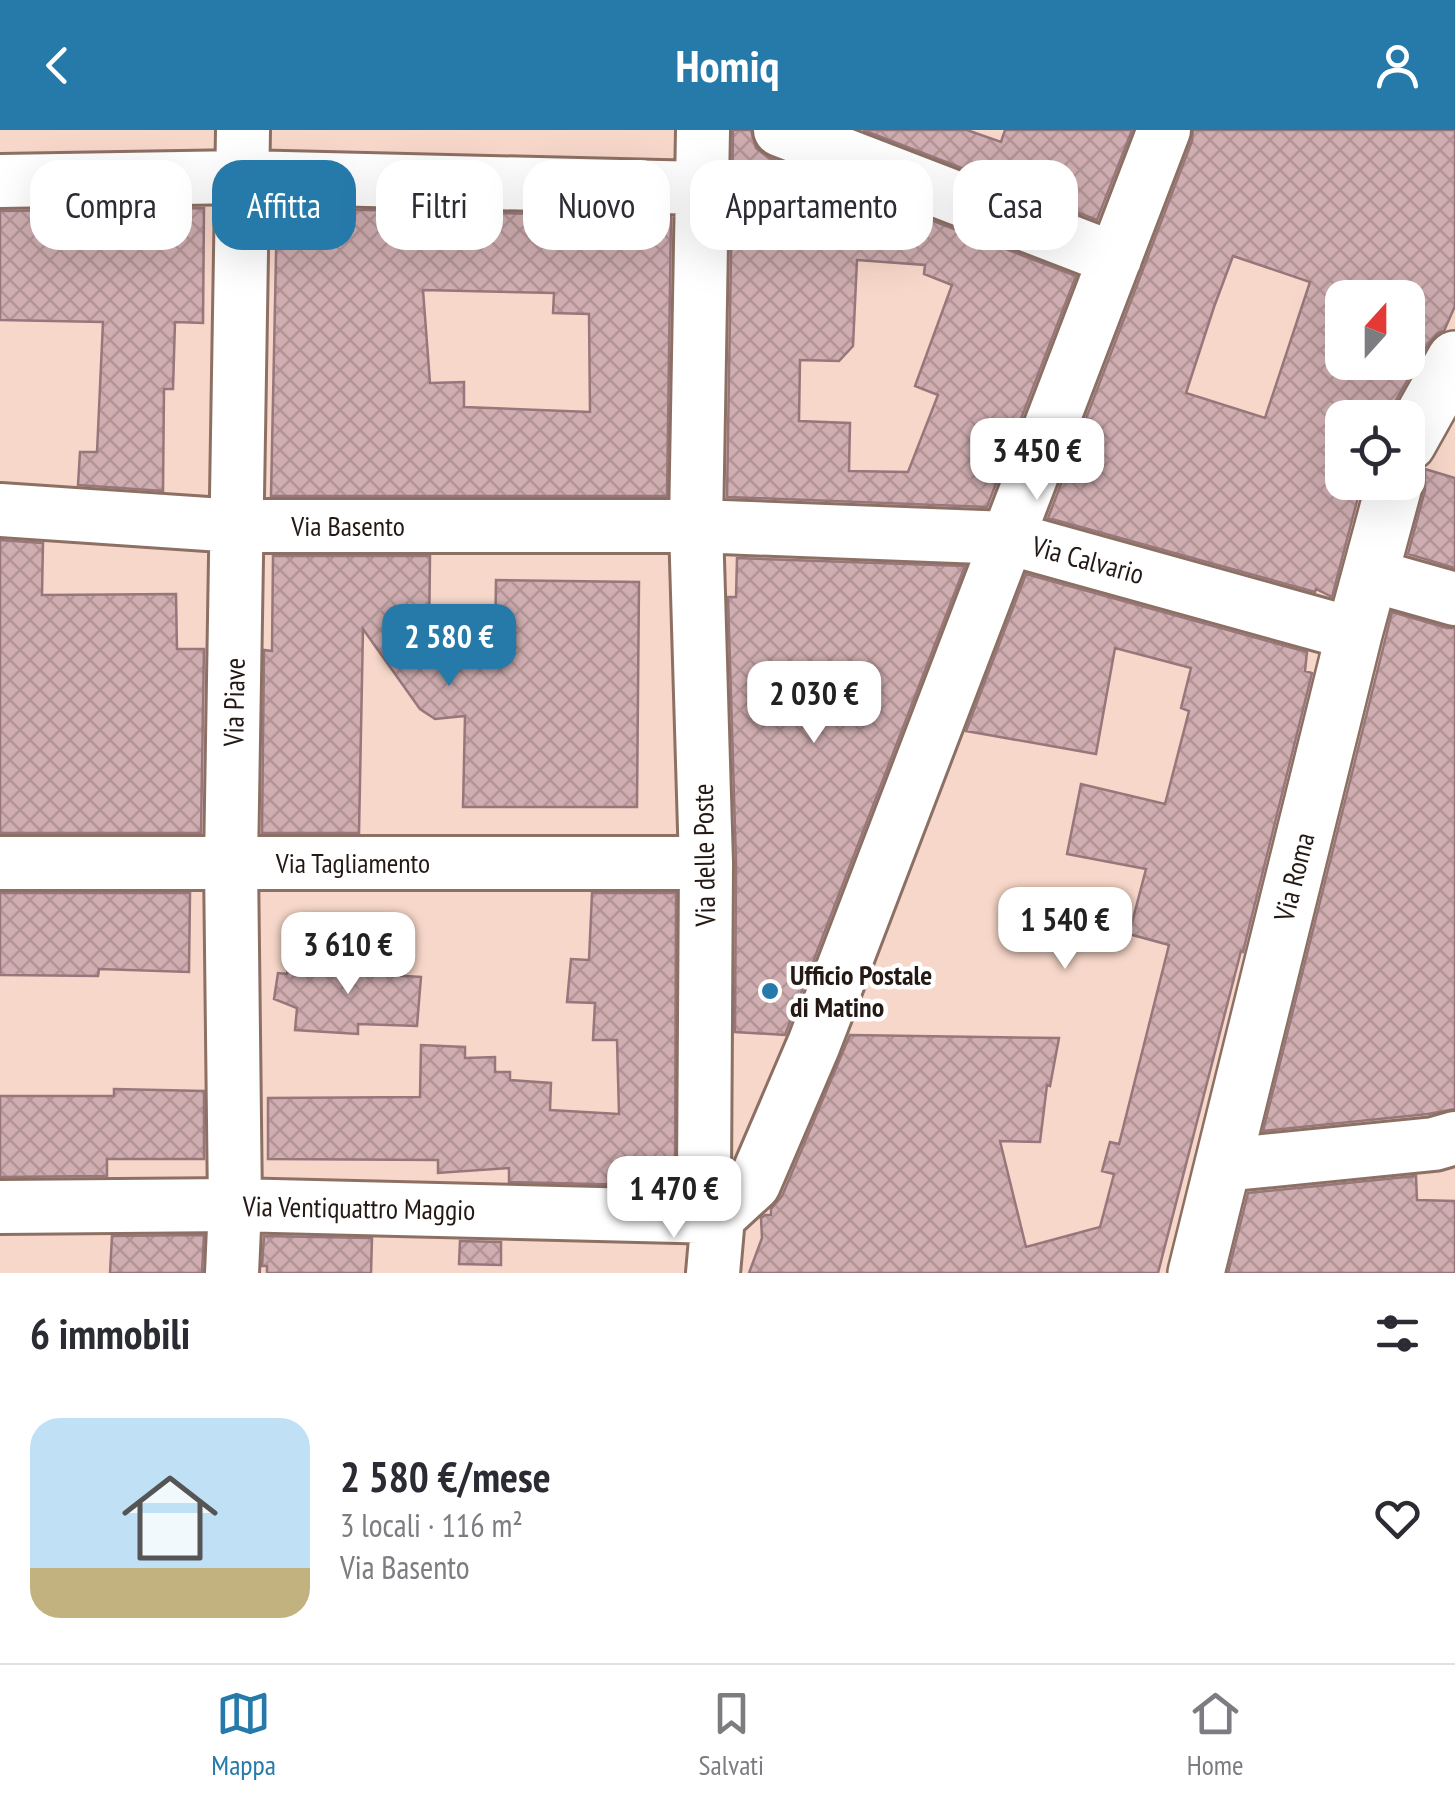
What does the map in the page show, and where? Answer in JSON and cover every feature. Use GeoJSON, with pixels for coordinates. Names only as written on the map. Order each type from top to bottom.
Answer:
{"type":"FeatureCollection","features":[{"type":"Feature","properties":{"kind":"main road"},"geometry":{"type":"LineString","coordinates":[[1425,413],[1455,359]]}},
{"type":"Feature","properties":{"kind":"main road","name":"Via Roma"},"geometry":{"type":"LineString","coordinates":[[1196,1273],[1390,500]]}},
{"type":"Feature","properties":{"kind":"street","name":"Via delle Poste"},"geometry":{"type":"LineString","coordinates":[[702,160],[703,130]]}},
{"type":"Feature","properties":{"kind":"street"},"geometry":{"type":"LineString","coordinates":[[780,130],[1115,258]]}},
{"type":"Feature","properties":{"kind":"street"},"geometry":{"type":"LineString","coordinates":[[712,1273],[718,1217],[754,1184],[814,1044],[1163,130]]}},
{"type":"Feature","properties":{"kind":"street"},"geometry":{"type":"LineString","coordinates":[[0,181],[242,153],[690,187]]}},
{"type":"Feature","properties":{"kind":"street","name":"Via Piave"},"geometry":{"type":"LineString","coordinates":[[232,1273],[235,1205],[231,863],[242,153]]}},
{"type":"Feature","properties":{"kind":"street","name":"Via delle Poste"},"geometry":{"type":"LineString","coordinates":[[701,250],[696,526],[706,863],[704,1177],[718,1217]]}},
{"type":"Feature","properties":{"kind":"street","name":"Via Basento"},"geometry":{"type":"LineString","coordinates":[[0,510],[237,526],[696,526]]}},
{"type":"Feature","properties":{"kind":"street","name":"Via Calvario"},"geometry":{"type":"LineString","coordinates":[[696,526],[1008,538],[1354,634]]}},
{"type":"Feature","properties":{"kind":"street"},"geometry":{"type":"LineString","coordinates":[[1370,575],[1455,599]]}},
{"type":"Feature","properties":{"kind":"street","name":"Via Tagliamento"},"geometry":{"type":"LineString","coordinates":[[0,863],[706,863]]}},
{"type":"Feature","properties":{"kind":"street"},"geometry":{"type":"LineString","coordinates":[[1223,1165],[1434,1144],[1455,1138]]}},
{"type":"Feature","properties":{"kind":"street","name":"Via Ventiquattro Maggio"},"geometry":{"type":"LineString","coordinates":[[0,1207],[235,1205],[718,1217]]}},
{"type":"Feature","properties":{"kind":"building"},"geometry":{"type":"Polygon","coordinates":[[[733,130],[751,130],[756,148],[774,160],[733,160],[733,130]]]}},
{"type":"Feature","properties":{"kind":"building"},"geometry":{"type":"Polygon","coordinates":[[[863,130],[967,130],[1001,142],[1005,130],[1132,130],[1097,220],[1078,213],[1078,160],[953,160],[953,165],[863,130]]]}},
{"type":"Feature","properties":{"kind":"building"},"geometry":{"type":"Polygon","coordinates":[[[1193,130],[1455,130],[1455,306],[1444,331],[1425,349],[1425,280],[1325,280],[1325,380],[1408,380],[1396,400],[1325,400],[1325,500],[1357,500],[1332,597],[1316,589],[1315,592],[1048,518],[1193,130]],[[1233,256],[1186,393],[1265,418],[1310,282],[1233,256]]]}},
{"type":"Feature","properties":{"kind":"building"},"geometry":{"type":"Polygon","coordinates":[[[192,208],[204,208],[203,323],[175,322],[173,389],[164,389],[163,491],[78,485],[80,452],[97,452],[103,322],[0,320],[0,211],[30,211],[30,250],[192,250],[192,208]]]}},
{"type":"Feature","properties":{"kind":"building"},"geometry":{"type":"Polygon","coordinates":[[[356,210],[376,210],[376,250],[503,250],[503,213],[523,214],[523,250],[670,250],[671,217],[667,496],[271,496],[276,250],[356,250],[356,210]],[[423,290],[430,383],[464,382],[464,407],[590,412],[589,314],[553,313],[554,293],[423,290]]]}},
{"type":"Feature","properties":{"kind":"building"},"geometry":{"type":"Polygon","coordinates":[[[933,221],[953,229],[953,250],[1008,250],[1076,276],[987,507],[727,497],[731,250],[933,250],[933,221]],[[857,260],[853,346],[839,361],[800,360],[799,421],[850,423],[849,471],[908,472],[938,395],[915,386],[952,285],[924,274],[925,265],[857,260]]]}},
{"type":"Feature","properties":{"kind":"building"},"geometry":{"type":"Polygon","coordinates":[[[1425,469],[1455,478],[1455,568],[1408,554],[1425,490],[1425,469]]]}},
{"type":"Feature","properties":{"kind":"building"},"geometry":{"type":"Polygon","coordinates":[[[0,540],[43,543],[42,595],[176,594],[177,649],[204,649],[201,833],[0,833],[0,540]]]}},
{"type":"Feature","properties":{"kind":"building"},"geometry":{"type":"Polygon","coordinates":[[[273,556],[430,556],[429,642],[495,645],[496,580],[639,582],[637,807],[463,807],[465,716],[435,719],[420,709],[363,629],[359,833],[262,833],[264,650],[272,651],[273,556]]]}},
{"type":"Feature","properties":{"kind":"building"},"geometry":{"type":"Polygon","coordinates":[[[737,558],[965,566],[785,1035],[735,1032],[736,862],[728,597],[736,597],[737,558]]]}},
{"type":"Feature","properties":{"kind":"building"},"geometry":{"type":"Polygon","coordinates":[[[1026,574],[1307,652],[1305,671],[1312,673],[1158,1273],[749,1273],[762,1238],[761,1218],[771,1215],[771,1209],[782,1196],[850,1035],[1059,1038],[1050,1086],[1047,1085],[1040,1142],[1000,1141],[1026,1247],[1100,1227],[1114,1174],[1102,1171],[1110,1142],[1119,1144],[1169,945],[1129,934],[1146,869],[1067,854],[1081,784],[1165,804],[1189,711],[1181,708],[1191,668],[1115,648],[1096,754],[966,731],[1026,574]]]}},
{"type":"Feature","properties":{"kind":"building"},"geometry":{"type":"Polygon","coordinates":[[[1392,612],[1455,628],[1455,1109],[1263,1131],[1392,612]]]}},
{"type":"Feature","properties":{"kind":"building"},"geometry":{"type":"Polygon","coordinates":[[[0,893],[190,893],[189,972],[99,969],[98,976],[0,975],[0,893]]]}},
{"type":"Feature","properties":{"kind":"building"},"geometry":{"type":"Polygon","coordinates":[[[592,893],[676,893],[675,1186],[509,1182],[509,1168],[438,1173],[438,1160],[268,1159],[268,1098],[420,1097],[421,1045],[465,1047],[465,1058],[495,1057],[495,1072],[510,1072],[510,1080],[551,1083],[550,1110],[619,1114],[617,1040],[593,1040],[595,1003],[567,1002],[571,959],[589,960],[592,893]]]}},
{"type":"Feature","properties":{"kind":"building"},"geometry":{"type":"Polygon","coordinates":[[[289,962],[389,967],[389,975],[421,977],[417,1026],[358,1024],[358,1034],[295,1030],[297,1008],[274,999],[278,973],[287,974],[289,962]]]}},
{"type":"Feature","properties":{"kind":"building"},"geometry":{"type":"Polygon","coordinates":[[[114,1089],[204,1091],[204,1159],[107,1159],[107,1176],[0,1177],[0,1096],[114,1096],[114,1089]]]}},
{"type":"Feature","properties":{"kind":"building"},"geometry":{"type":"Polygon","coordinates":[[[1416,1176],[1417,1200],[1455,1201],[1455,1273],[1228,1273],[1248,1193],[1416,1176]]]}},
{"type":"Feature","properties":{"kind":"building"},"geometry":{"type":"Polygon","coordinates":[[[204,1235],[202,1273],[110,1273],[112,1236],[204,1235]]]}},
{"type":"Feature","properties":{"kind":"building"},"geometry":{"type":"Polygon","coordinates":[[[264,1236],[372,1238],[371,1273],[267,1273],[267,1266],[262,1266],[264,1236]]]}},
{"type":"Feature","properties":{"kind":"building"},"geometry":{"type":"Polygon","coordinates":[[[460,1241],[501,1242],[501,1265],[459,1264],[460,1241]]]}},
{"type":"Feature","properties":{"kind":"place","name":"Ufficio Postale di Matino"},"geometry":{"type":"Point","coordinates":[770,991]}}]}
